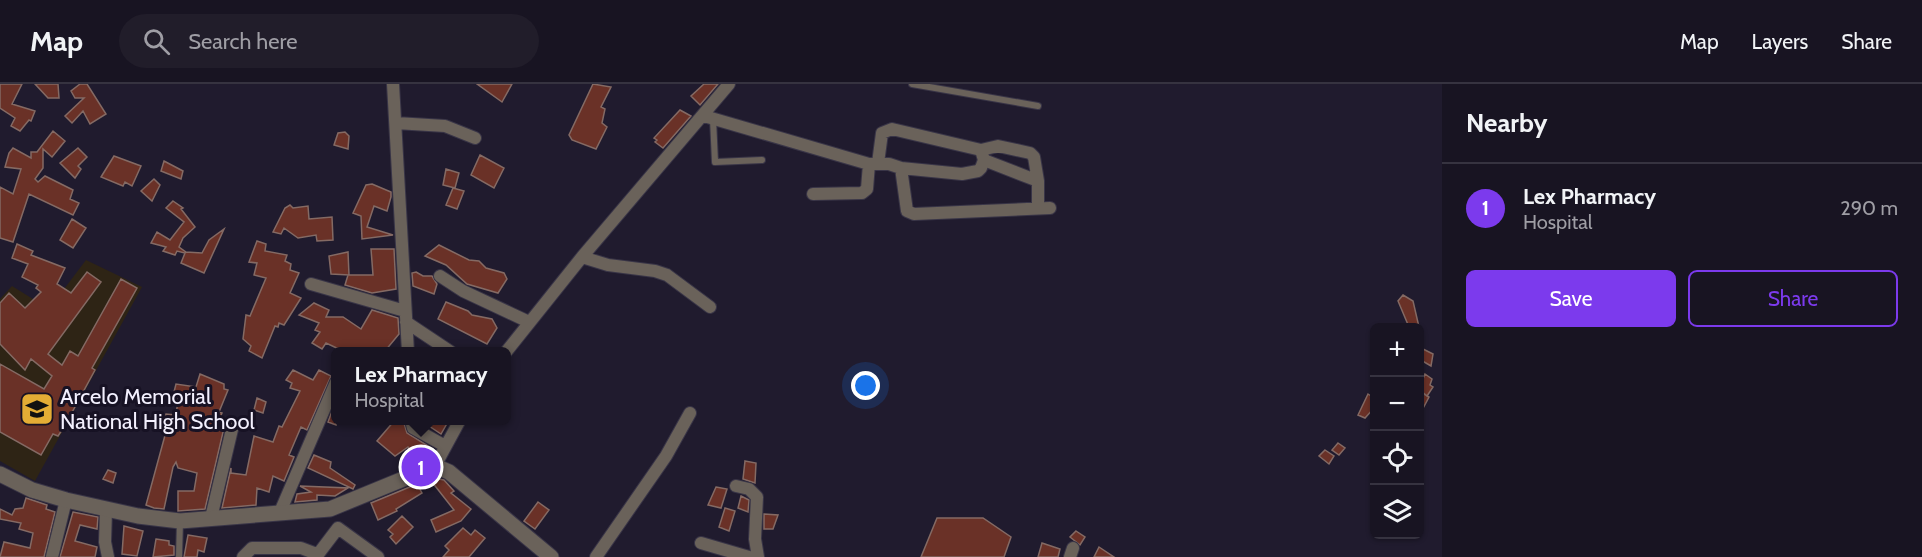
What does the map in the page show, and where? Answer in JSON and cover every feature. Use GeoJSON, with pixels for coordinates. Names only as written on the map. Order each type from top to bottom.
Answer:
{"type":"FeatureCollection","features":[{"type":"Feature","properties":{"kind":"street"},"geometry":{"type":"LineString","coordinates":[[393,84],[408,347]]}},
{"type":"Feature","properties":{"kind":"street"},"geometry":{"type":"LineString","coordinates":[[509,347],[582,257],[709,118],[729,84]]}},
{"type":"Feature","properties":{"kind":"street"},"geometry":{"type":"LineString","coordinates":[[709,118],[873,163],[902,168],[971,173],[981,168],[982,155]]}},
{"type":"Feature","properties":{"kind":"street"},"geometry":{"type":"LineString","coordinates":[[396,123],[445,126],[475,138]]}},
{"type":"Feature","properties":{"kind":"street"},"geometry":{"type":"LineString","coordinates":[[813,194],[862,193],[867,189],[882,133],[892,129],[982,155],[1038,181]]}},
{"type":"Feature","properties":{"kind":"street"},"geometry":{"type":"LineString","coordinates":[[902,168],[907,211],[914,214],[1044,208],[1034,157],[1030,153],[998,146],[982,155]]}},
{"type":"Feature","properties":{"kind":"street"},"geometry":{"type":"LineString","coordinates":[[582,257],[608,265],[655,271],[667,275],[710,307]]}},
{"type":"Feature","properties":{"kind":"street"},"geometry":{"type":"LineString","coordinates":[[440,276],[463,291],[529,322]]}},
{"type":"Feature","properties":{"kind":"street"},"geometry":{"type":"LineString","coordinates":[[311,284],[406,316],[446,347]]}},
{"type":"Feature","properties":{"kind":"street"},"geometry":{"type":"LineString","coordinates":[[280,512],[331,394]]}},
{"type":"Feature","properties":{"kind":"street"},"geometry":{"type":"LineString","coordinates":[[596,557],[666,456],[690,413]]}},
{"type":"Feature","properties":{"kind":"street"},"geometry":{"type":"LineString","coordinates":[[211,518],[233,425]]}},
{"type":"Feature","properties":{"kind":"street"},"geometry":{"type":"LineString","coordinates":[[412,425],[413,428],[445,446]]}},
{"type":"Feature","properties":{"kind":"street"},"geometry":{"type":"LineString","coordinates":[[0,474],[32,490],[66,500],[106,510],[180,520],[330,509],[435,466],[457,425]]}},
{"type":"Feature","properties":{"kind":"street"},"geometry":{"type":"LineString","coordinates":[[435,466],[449,472],[551,557]]}},
{"type":"Feature","properties":{"kind":"street"},"geometry":{"type":"LineString","coordinates":[[736,486],[750,489],[758,497],[755,539],[758,557]]}},
{"type":"Feature","properties":{"kind":"street"},"geometry":{"type":"LineString","coordinates":[[52,557],[66,500]]}},
{"type":"Feature","properties":{"kind":"street"},"geometry":{"type":"LineString","coordinates":[[330,509],[338,528],[378,557]]}},
{"type":"Feature","properties":{"kind":"street"},"geometry":{"type":"LineString","coordinates":[[106,510],[104,530],[108,557]]}},
{"type":"Feature","properties":{"kind":"street"},"geometry":{"type":"LineString","coordinates":[[243,557],[252,548],[301,548],[316,556],[338,528]]}},
{"type":"Feature","properties":{"kind":"street"},"geometry":{"type":"LineString","coordinates":[[701,543],[749,557]]}},
{"type":"Feature","properties":{"kind":"lane"},"geometry":{"type":"LineString","coordinates":[[912,84],[1038,106]]}},
{"type":"Feature","properties":{"kind":"lane"},"geometry":{"type":"LineString","coordinates":[[709,118],[715,162],[762,160]]}},
{"type":"Feature","properties":{"kind":"lane"},"geometry":{"type":"LineString","coordinates":[[179,557],[180,520]]}},
{"type":"Feature","properties":{"kind":"shaded area","name":"Arcelo Memorial National High School"},"geometry":{"type":"Polygon","coordinates":[[[86,260],[142,287],[35,481],[0,461],[0,299],[12,286],[49,309],[86,260]]]}},
{"type":"Feature","properties":{"kind":"building"},"geometry":{"type":"Polygon","coordinates":[[[0,84],[22,84],[12,104],[35,111],[31,121],[29,120],[20,131],[11,126],[15,118],[0,108],[0,84]]]}},
{"type":"Feature","properties":{"kind":"building"},"geometry":{"type":"Polygon","coordinates":[[[35,84],[58,84],[59,98],[48,98],[35,84]]]}},
{"type":"Feature","properties":{"kind":"building"},"geometry":{"type":"Polygon","coordinates":[[[80,84],[87,84],[106,114],[90,124],[83,111],[72,123],[65,116],[84,98],[75,98],[71,91],[80,84]]]}},
{"type":"Feature","properties":{"kind":"building"},"geometry":{"type":"Polygon","coordinates":[[[477,84],[512,84],[502,102],[477,84]]]}},
{"type":"Feature","properties":{"kind":"building"},"geometry":{"type":"Polygon","coordinates":[[[593,84],[611,87],[601,107],[605,109],[602,123],[607,127],[596,149],[572,140],[569,135],[593,84]]]}},
{"type":"Feature","properties":{"kind":"building"},"geometry":{"type":"Polygon","coordinates":[[[704,84],[718,84],[700,105],[691,96],[704,84]]]}},
{"type":"Feature","properties":{"kind":"building"},"geometry":{"type":"Polygon","coordinates":[[[680,110],[691,116],[663,148],[655,142],[657,140],[654,138],[680,110]]]}},
{"type":"Feature","properties":{"kind":"building"},"geometry":{"type":"Polygon","coordinates":[[[53,131],[65,141],[52,157],[43,149],[43,168],[35,179],[38,182],[45,176],[73,190],[70,199],[79,203],[73,215],[29,194],[13,242],[0,238],[0,187],[13,194],[21,169],[5,167],[9,153],[13,148],[31,158],[31,152],[37,152],[53,131]]]}},
{"type":"Feature","properties":{"kind":"building"},"geometry":{"type":"Polygon","coordinates":[[[345,132],[349,136],[348,149],[334,145],[338,133],[345,132]]]}},
{"type":"Feature","properties":{"kind":"building"},"geometry":{"type":"Polygon","coordinates":[[[78,148],[87,157],[78,166],[81,169],[75,178],[60,163],[78,148]]]}},
{"type":"Feature","properties":{"kind":"building"},"geometry":{"type":"Polygon","coordinates":[[[480,155],[504,168],[494,188],[471,175],[480,155]]]}},
{"type":"Feature","properties":{"kind":"building"},"geometry":{"type":"Polygon","coordinates":[[[114,156],[141,166],[132,186],[125,182],[123,186],[101,177],[114,156]]]}},
{"type":"Feature","properties":{"kind":"building"},"geometry":{"type":"Polygon","coordinates":[[[164,161],[183,171],[181,179],[161,171],[164,161]]]}},
{"type":"Feature","properties":{"kind":"building"},"geometry":{"type":"Polygon","coordinates":[[[446,169],[459,173],[455,188],[443,185],[446,169]]]}},
{"type":"Feature","properties":{"kind":"building"},"geometry":{"type":"Polygon","coordinates":[[[154,179],[160,185],[152,201],[141,191],[154,179]]]}},
{"type":"Feature","properties":{"kind":"building"},"geometry":{"type":"Polygon","coordinates":[[[372,184],[391,192],[391,197],[387,211],[374,206],[367,227],[393,235],[362,239],[361,216],[353,213],[366,185],[372,184]]]}},
{"type":"Feature","properties":{"kind":"building"},"geometry":{"type":"Polygon","coordinates":[[[453,188],[464,191],[457,209],[446,205],[453,188]]]}},
{"type":"Feature","properties":{"kind":"building"},"geometry":{"type":"Polygon","coordinates":[[[173,201],[183,208],[181,209],[195,227],[183,238],[179,247],[186,252],[202,253],[209,240],[224,229],[204,273],[181,263],[185,253],[177,251],[175,255],[163,251],[166,247],[151,243],[157,232],[170,240],[184,222],[166,208],[173,201]]]}},
{"type":"Feature","properties":{"kind":"building"},"geometry":{"type":"Polygon","coordinates":[[[290,205],[293,208],[308,206],[309,219],[332,217],[333,240],[317,241],[316,235],[298,238],[284,228],[281,234],[273,232],[285,208],[290,205]]]}},
{"type":"Feature","properties":{"kind":"building"},"geometry":{"type":"Polygon","coordinates":[[[72,219],[86,228],[73,248],[60,240],[72,219]]]}},
{"type":"Feature","properties":{"kind":"building"},"geometry":{"type":"Polygon","coordinates":[[[257,241],[266,244],[265,251],[287,255],[285,261],[291,264],[290,270],[299,273],[290,293],[301,298],[284,325],[279,323],[278,327],[275,326],[262,358],[249,351],[251,346],[243,339],[246,315],[250,316],[266,278],[254,275],[257,263],[249,262],[257,241]]]}},
{"type":"Feature","properties":{"kind":"building","name":"Arcelo Memorial National High School"},"geometry":{"type":"Polygon","coordinates":[[[17,244],[33,251],[31,255],[65,268],[57,284],[71,293],[87,272],[101,282],[48,354],[62,365],[70,351],[78,356],[121,279],[137,288],[92,368],[95,370],[64,427],[58,436],[53,434],[41,455],[0,432],[0,364],[44,389],[52,376],[31,359],[25,370],[0,344],[0,303],[9,293],[25,308],[41,292],[36,288],[38,285],[22,277],[28,264],[12,258],[17,244]]]}},
{"type":"Feature","properties":{"kind":"building"},"geometry":{"type":"Polygon","coordinates":[[[439,245],[469,260],[479,261],[486,268],[504,273],[507,279],[498,293],[467,284],[446,265],[425,256],[439,245]]]}},
{"type":"Feature","properties":{"kind":"building"},"geometry":{"type":"Polygon","coordinates":[[[371,249],[394,249],[396,289],[372,293],[345,285],[348,275],[373,275],[371,249]]]}},
{"type":"Feature","properties":{"kind":"building"},"geometry":{"type":"Polygon","coordinates":[[[348,252],[349,275],[331,274],[329,256],[348,252]]]}},
{"type":"Feature","properties":{"kind":"building"},"geometry":{"type":"Polygon","coordinates":[[[416,272],[423,276],[432,276],[437,284],[434,294],[413,286],[412,273],[416,272]]]}},
{"type":"Feature","properties":{"kind":"building"},"geometry":{"type":"Polygon","coordinates":[[[1403,295],[1413,301],[1418,323],[1407,323],[1398,301],[1403,295]]]}},
{"type":"Feature","properties":{"kind":"building"},"geometry":{"type":"Polygon","coordinates":[[[446,302],[472,315],[492,319],[497,328],[487,344],[438,319],[446,302]]]}},
{"type":"Feature","properties":{"kind":"building"},"geometry":{"type":"Polygon","coordinates":[[[314,303],[329,310],[326,317],[343,317],[361,329],[372,310],[398,318],[399,334],[388,347],[334,347],[326,343],[322,349],[312,343],[320,332],[315,330],[319,323],[299,315],[314,303]]]}},
{"type":"Feature","properties":{"kind":"building"},"geometry":{"type":"Polygon","coordinates":[[[1424,350],[1433,354],[1431,366],[1424,362],[1424,350]]]}},
{"type":"Feature","properties":{"kind":"building"},"geometry":{"type":"Polygon","coordinates":[[[293,370],[313,380],[319,370],[331,376],[307,430],[301,427],[289,455],[294,457],[284,481],[273,476],[269,492],[257,488],[256,505],[222,508],[231,468],[231,473],[246,475],[254,436],[273,442],[279,426],[282,427],[300,391],[290,388],[292,383],[286,380],[293,370]]]}},
{"type":"Feature","properties":{"kind":"building"},"geometry":{"type":"Polygon","coordinates":[[[200,374],[224,384],[224,389],[228,390],[219,412],[222,413],[217,425],[224,428],[205,509],[178,511],[178,491],[194,491],[197,473],[178,468],[176,462],[164,509],[146,505],[167,428],[163,427],[166,414],[176,415],[179,393],[174,392],[176,384],[196,387],[200,374]]]}},
{"type":"Feature","properties":{"kind":"building"},"geometry":{"type":"Polygon","coordinates":[[[1425,374],[1432,379],[1430,385],[1433,387],[1427,396],[1424,393],[1425,374]]]}},
{"type":"Feature","properties":{"kind":"building"},"geometry":{"type":"Polygon","coordinates":[[[1368,394],[1370,395],[1370,412],[1365,418],[1358,415],[1368,394]]]}},
{"type":"Feature","properties":{"kind":"building"},"geometry":{"type":"Polygon","coordinates":[[[1424,394],[1429,397],[1424,406],[1424,394]]]}},
{"type":"Feature","properties":{"kind":"building"},"geometry":{"type":"Polygon","coordinates":[[[257,398],[266,402],[263,413],[254,410],[257,398]]]}},
{"type":"Feature","properties":{"kind":"building"},"geometry":{"type":"Polygon","coordinates":[[[391,425],[405,425],[407,433],[433,449],[427,459],[418,462],[408,447],[395,456],[377,441],[391,425]]]}},
{"type":"Feature","properties":{"kind":"building"},"geometry":{"type":"Polygon","coordinates":[[[428,425],[446,425],[441,434],[428,425]]]}},
{"type":"Feature","properties":{"kind":"building"},"geometry":{"type":"Polygon","coordinates":[[[1338,443],[1345,448],[1339,455],[1332,450],[1338,443]]]}},
{"type":"Feature","properties":{"kind":"building"},"geometry":{"type":"Polygon","coordinates":[[[1325,450],[1334,456],[1329,464],[1319,456],[1325,450]]]}},
{"type":"Feature","properties":{"kind":"building"},"geometry":{"type":"Polygon","coordinates":[[[314,455],[331,462],[330,468],[355,485],[353,489],[308,468],[314,455]]]}},
{"type":"Feature","properties":{"kind":"building"},"geometry":{"type":"Polygon","coordinates":[[[745,461],[756,463],[755,483],[743,479],[745,461]]]}},
{"type":"Feature","properties":{"kind":"building"},"geometry":{"type":"Polygon","coordinates":[[[108,470],[116,473],[113,483],[103,479],[108,470]]]}},
{"type":"Feature","properties":{"kind":"building"},"geometry":{"type":"Polygon","coordinates":[[[433,478],[444,480],[454,491],[451,493],[471,509],[461,521],[436,532],[431,520],[454,510],[432,482],[433,478]]]}},
{"type":"Feature","properties":{"kind":"building"},"geometry":{"type":"Polygon","coordinates":[[[417,484],[422,493],[396,509],[397,511],[378,520],[371,503],[417,484]]]}},
{"type":"Feature","properties":{"kind":"building"},"geometry":{"type":"Polygon","coordinates":[[[300,486],[348,488],[335,496],[317,495],[317,500],[295,502],[297,494],[311,492],[300,486]]]}},
{"type":"Feature","properties":{"kind":"building"},"geometry":{"type":"Polygon","coordinates":[[[716,487],[727,489],[721,508],[708,505],[716,487]]]}},
{"type":"Feature","properties":{"kind":"building"},"geometry":{"type":"Polygon","coordinates":[[[741,496],[749,500],[748,512],[738,508],[741,496]]]}},
{"type":"Feature","properties":{"kind":"building"},"geometry":{"type":"Polygon","coordinates":[[[26,498],[47,505],[46,509],[55,512],[44,557],[0,557],[4,542],[30,548],[33,533],[19,529],[21,523],[0,519],[0,509],[12,515],[15,509],[23,508],[26,498]]]}},
{"type":"Feature","properties":{"kind":"building"},"geometry":{"type":"Polygon","coordinates":[[[538,502],[549,510],[535,529],[524,521],[538,502]]]}},
{"type":"Feature","properties":{"kind":"building"},"geometry":{"type":"Polygon","coordinates":[[[725,508],[735,511],[729,531],[719,527],[725,508]]]}},
{"type":"Feature","properties":{"kind":"building"},"geometry":{"type":"Polygon","coordinates":[[[73,512],[98,517],[97,529],[80,525],[75,541],[97,547],[95,557],[60,557],[73,512]]]}},
{"type":"Feature","properties":{"kind":"building"},"geometry":{"type":"Polygon","coordinates":[[[764,514],[778,515],[773,529],[764,529],[764,514]]]}},
{"type":"Feature","properties":{"kind":"building"},"geometry":{"type":"Polygon","coordinates":[[[402,516],[413,527],[396,544],[390,537],[393,534],[388,530],[402,516]]]}},
{"type":"Feature","properties":{"kind":"building"},"geometry":{"type":"Polygon","coordinates":[[[937,518],[983,518],[1011,537],[1004,557],[921,557],[937,518]]]}},
{"type":"Feature","properties":{"kind":"building"},"geometry":{"type":"Polygon","coordinates":[[[124,526],[143,531],[137,556],[122,554],[124,526]]]}},
{"type":"Feature","properties":{"kind":"building"},"geometry":{"type":"Polygon","coordinates":[[[463,528],[471,535],[475,530],[485,538],[469,557],[443,557],[449,550],[445,546],[463,528]]]}},
{"type":"Feature","properties":{"kind":"building"},"geometry":{"type":"Polygon","coordinates":[[[1076,531],[1085,537],[1080,545],[1070,537],[1076,531]]]}},
{"type":"Feature","properties":{"kind":"building"},"geometry":{"type":"Polygon","coordinates":[[[188,535],[207,538],[204,552],[198,550],[197,557],[184,557],[188,535]]]}},
{"type":"Feature","properties":{"kind":"building"},"geometry":{"type":"Polygon","coordinates":[[[156,539],[169,541],[169,545],[174,546],[174,555],[153,557],[156,539]]]}},
{"type":"Feature","properties":{"kind":"building"},"geometry":{"type":"Polygon","coordinates":[[[1042,543],[1060,549],[1058,557],[1038,557],[1042,543]]]}},
{"type":"Feature","properties":{"kind":"building"},"geometry":{"type":"Polygon","coordinates":[[[1099,547],[1114,557],[1094,557],[1099,547]]]}},
{"type":"Feature","properties":{"kind":"place","name":"Arcelo Memorial National High School"},"geometry":{"type":"Point","coordinates":[37,409]}},
{"type":"Feature","properties":{"kind":"place","name":"Lex Pharmacy"},"geometry":{"type":"Point","coordinates":[421,467]}}]}
